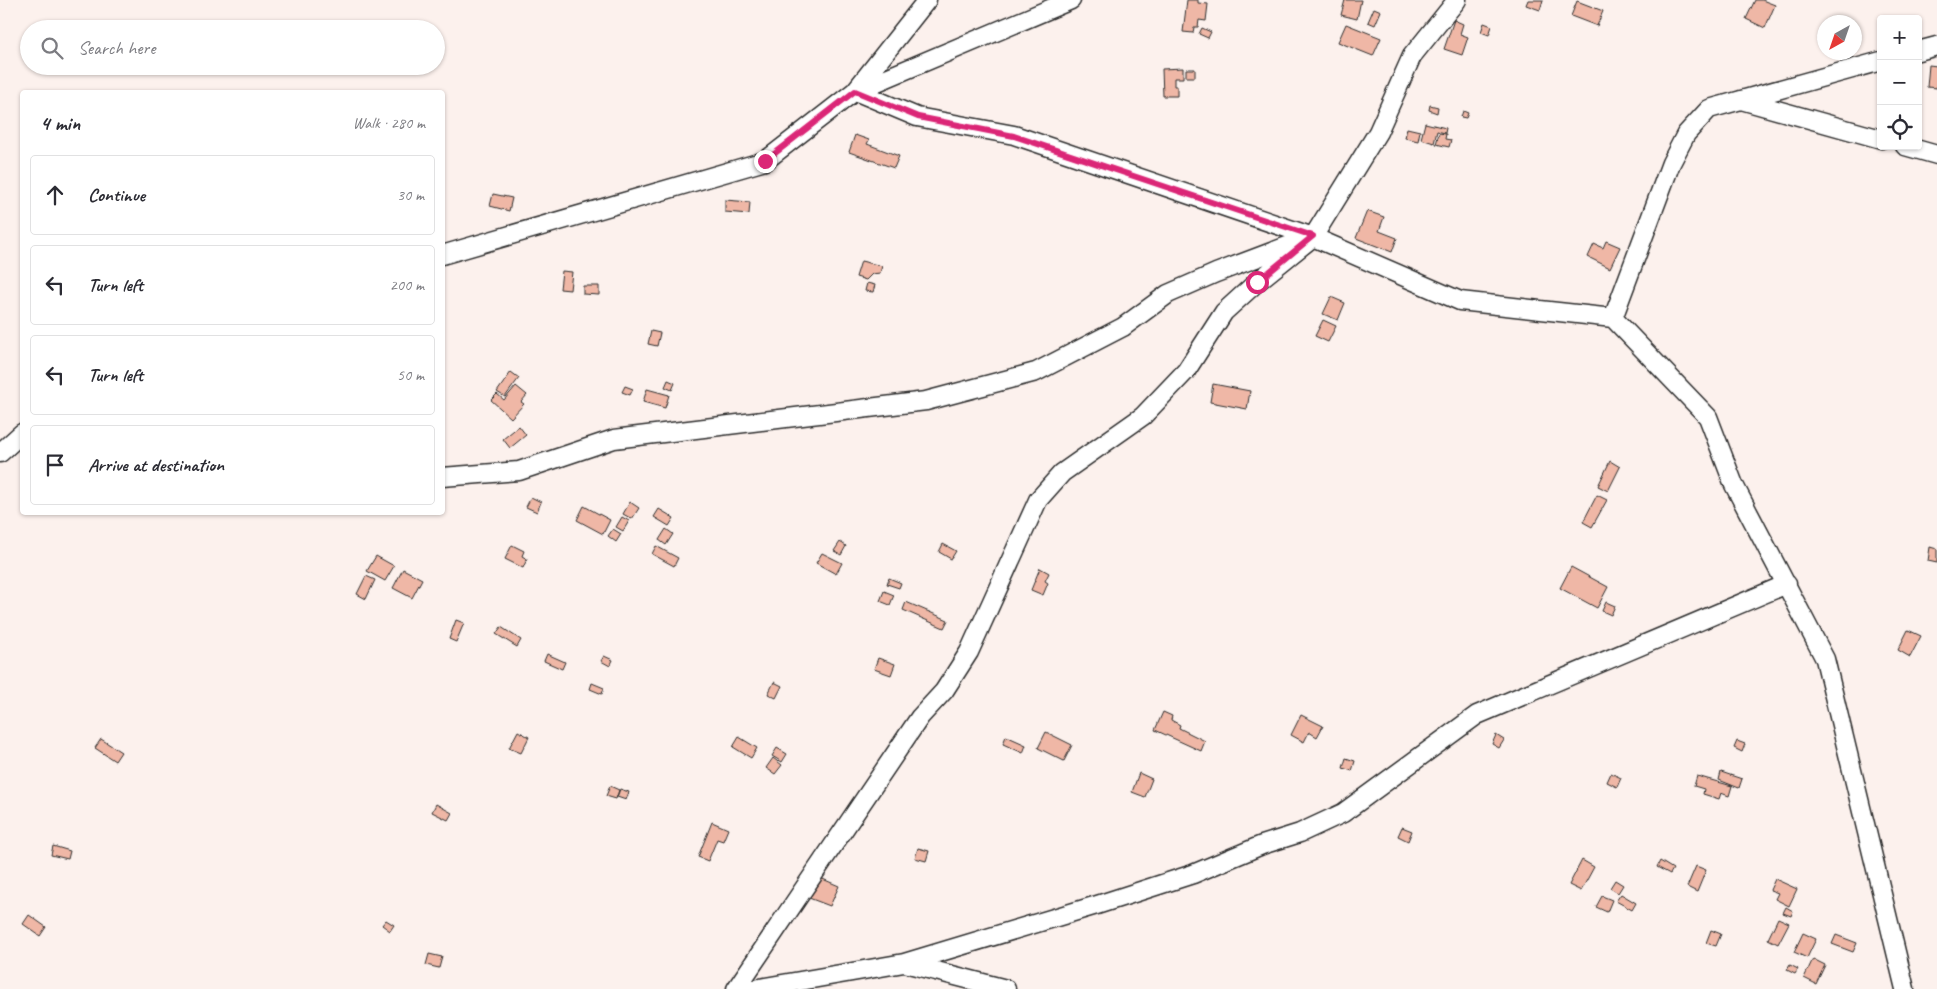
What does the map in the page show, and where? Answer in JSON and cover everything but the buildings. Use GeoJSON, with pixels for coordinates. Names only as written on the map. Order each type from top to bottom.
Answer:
{"type":"FeatureCollection","features":[{"type":"Feature","properties":{"kind":"street"},"geometry":{"type":"LineString","coordinates":[[445,254],[765,161],[855,91],[927,0]]}},
{"type":"Feature","properties":{"kind":"street"},"geometry":{"type":"LineString","coordinates":[[855,91],[1071,0]]}},
{"type":"Feature","properties":{"kind":"street"},"geometry":{"type":"LineString","coordinates":[[736,989],[920,718],[944,691],[970,652],[1038,500],[1062,473],[1143,416],[1186,371],[1224,312],[1313,236],[1378,132],[1412,56],[1457,0]]}},
{"type":"Feature","properties":{"kind":"street"},"geometry":{"type":"LineString","coordinates":[[1922,50],[1937,46]]}},
{"type":"Feature","properties":{"kind":"street"},"geometry":{"type":"LineString","coordinates":[[1612,318],[1671,163],[1686,134],[1710,109],[1877,62]]}},
{"type":"Feature","properties":{"kind":"street"},"geometry":{"type":"LineString","coordinates":[[855,91],[918,117],[1014,136],[1313,236],[1460,302],[1612,318],[1708,416],[1734,485],[1825,659],[1905,989]]}},
{"type":"Feature","properties":{"kind":"street"},"geometry":{"type":"LineString","coordinates":[[1741,100],[1877,138]]}},
{"type":"Feature","properties":{"kind":"street"},"geometry":{"type":"LineString","coordinates":[[1919,150],[1937,155]]}},
{"type":"Feature","properties":{"kind":"street"},"geometry":{"type":"LineString","coordinates":[[445,477],[520,471],[614,440],[926,401],[1036,372],[1123,327],[1168,294],[1216,273],[1313,236]]}},
{"type":"Feature","properties":{"kind":"street"},"geometry":{"type":"LineString","coordinates":[[0,453],[20,435]]}},
{"type":"Feature","properties":{"kind":"street"},"geometry":{"type":"LineString","coordinates":[[754,989],[904,963],[1193,874],[1262,845],[1300,833],[1343,812],[1477,715],[1787,584]]}},
{"type":"Feature","properties":{"kind":"street"},"geometry":{"type":"LineString","coordinates":[[904,963],[1006,989]]}},
{"type":"Feature","properties":{"kind":"route"},"geometry":{"type":"LineString","coordinates":[[765,161],[855,91],[918,117],[1014,136],[1313,236],[1257,282]]}}]}
